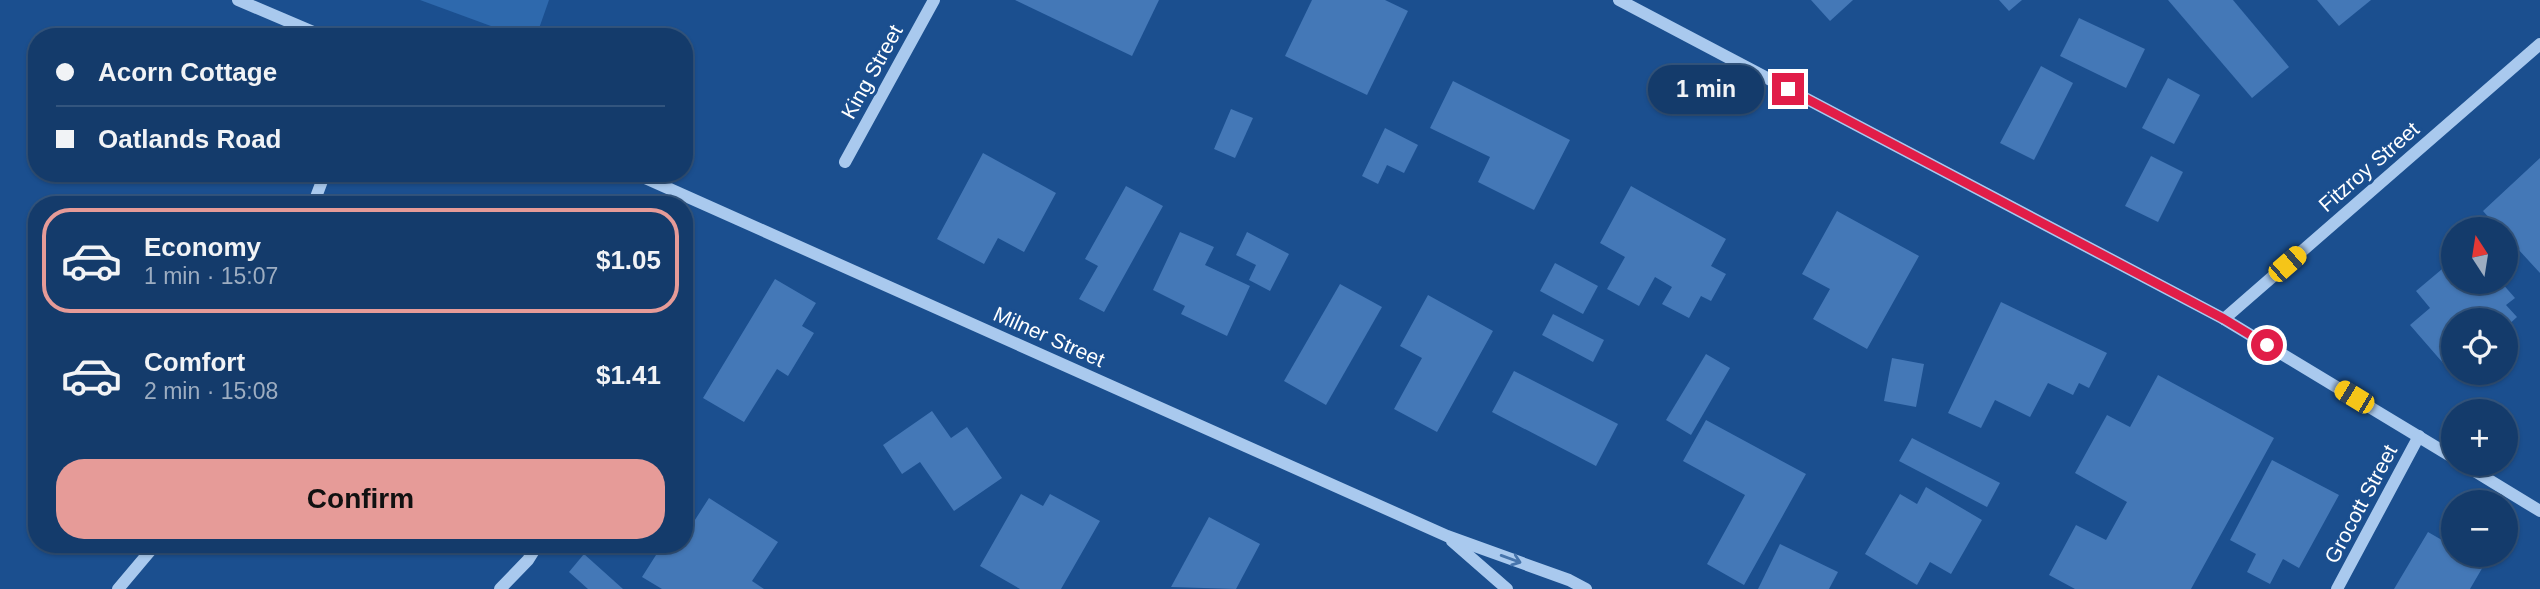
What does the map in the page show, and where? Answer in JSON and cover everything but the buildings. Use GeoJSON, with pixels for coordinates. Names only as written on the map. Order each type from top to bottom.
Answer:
{"type":"FeatureCollection","features":[{"type":"Feature","properties":{"kind":"street"},"geometry":{"type":"LineString","coordinates":[[238,0],[304,28]]}},
{"type":"Feature","properties":{"kind":"street","name":"King Street"},"geometry":{"type":"LineString","coordinates":[[845,163],[933,0]]}},
{"type":"Feature","properties":{"kind":"street"},"geometry":{"type":"LineString","coordinates":[[1619,0],[2224,319],[2441,450]]}},
{"type":"Feature","properties":{"kind":"street","name":"Fitzroy Street"},"geometry":{"type":"LineString","coordinates":[[2224,319],[2540,44]]}},
{"type":"Feature","properties":{"kind":"street","name":"Milner Street"},"geometry":{"type":"LineString","coordinates":[[654,182],[686,196]]}},
{"type":"Feature","properties":{"kind":"street","name":"Milner Street"},"geometry":{"type":"LineString","coordinates":[[693,199],[1447,536],[1569,580],[1586,589]]}},
{"type":"Feature","properties":{"kind":"street","name":"Grocott Street"},"geometry":{"type":"LineString","coordinates":[[2337,589],[2418,436]]}},
{"type":"Feature","properties":{"kind":"street"},"geometry":{"type":"LineString","coordinates":[[2483,476],[2540,511]]}},
{"type":"Feature","properties":{"kind":"street","name":"Milner Street"},"geometry":{"type":"LineString","coordinates":[[1447,536],[1507,589]]}},
{"type":"Feature","properties":{"kind":"street"},"geometry":{"type":"LineString","coordinates":[[118,589],[148,553]]}},
{"type":"Feature","properties":{"kind":"street"},"geometry":{"type":"LineString","coordinates":[[500,589],[532,553]]}},
{"type":"Feature","properties":{"kind":"shaded area"},"geometry":{"type":"Polygon","coordinates":[[[420,0],[549,0],[539,28],[496,28],[420,0]]]}},
{"type":"Feature","properties":{"kind":"route"},"geometry":{"type":"LineString","coordinates":[[1788,89],[2224,319],[2267,345]]}}]}
